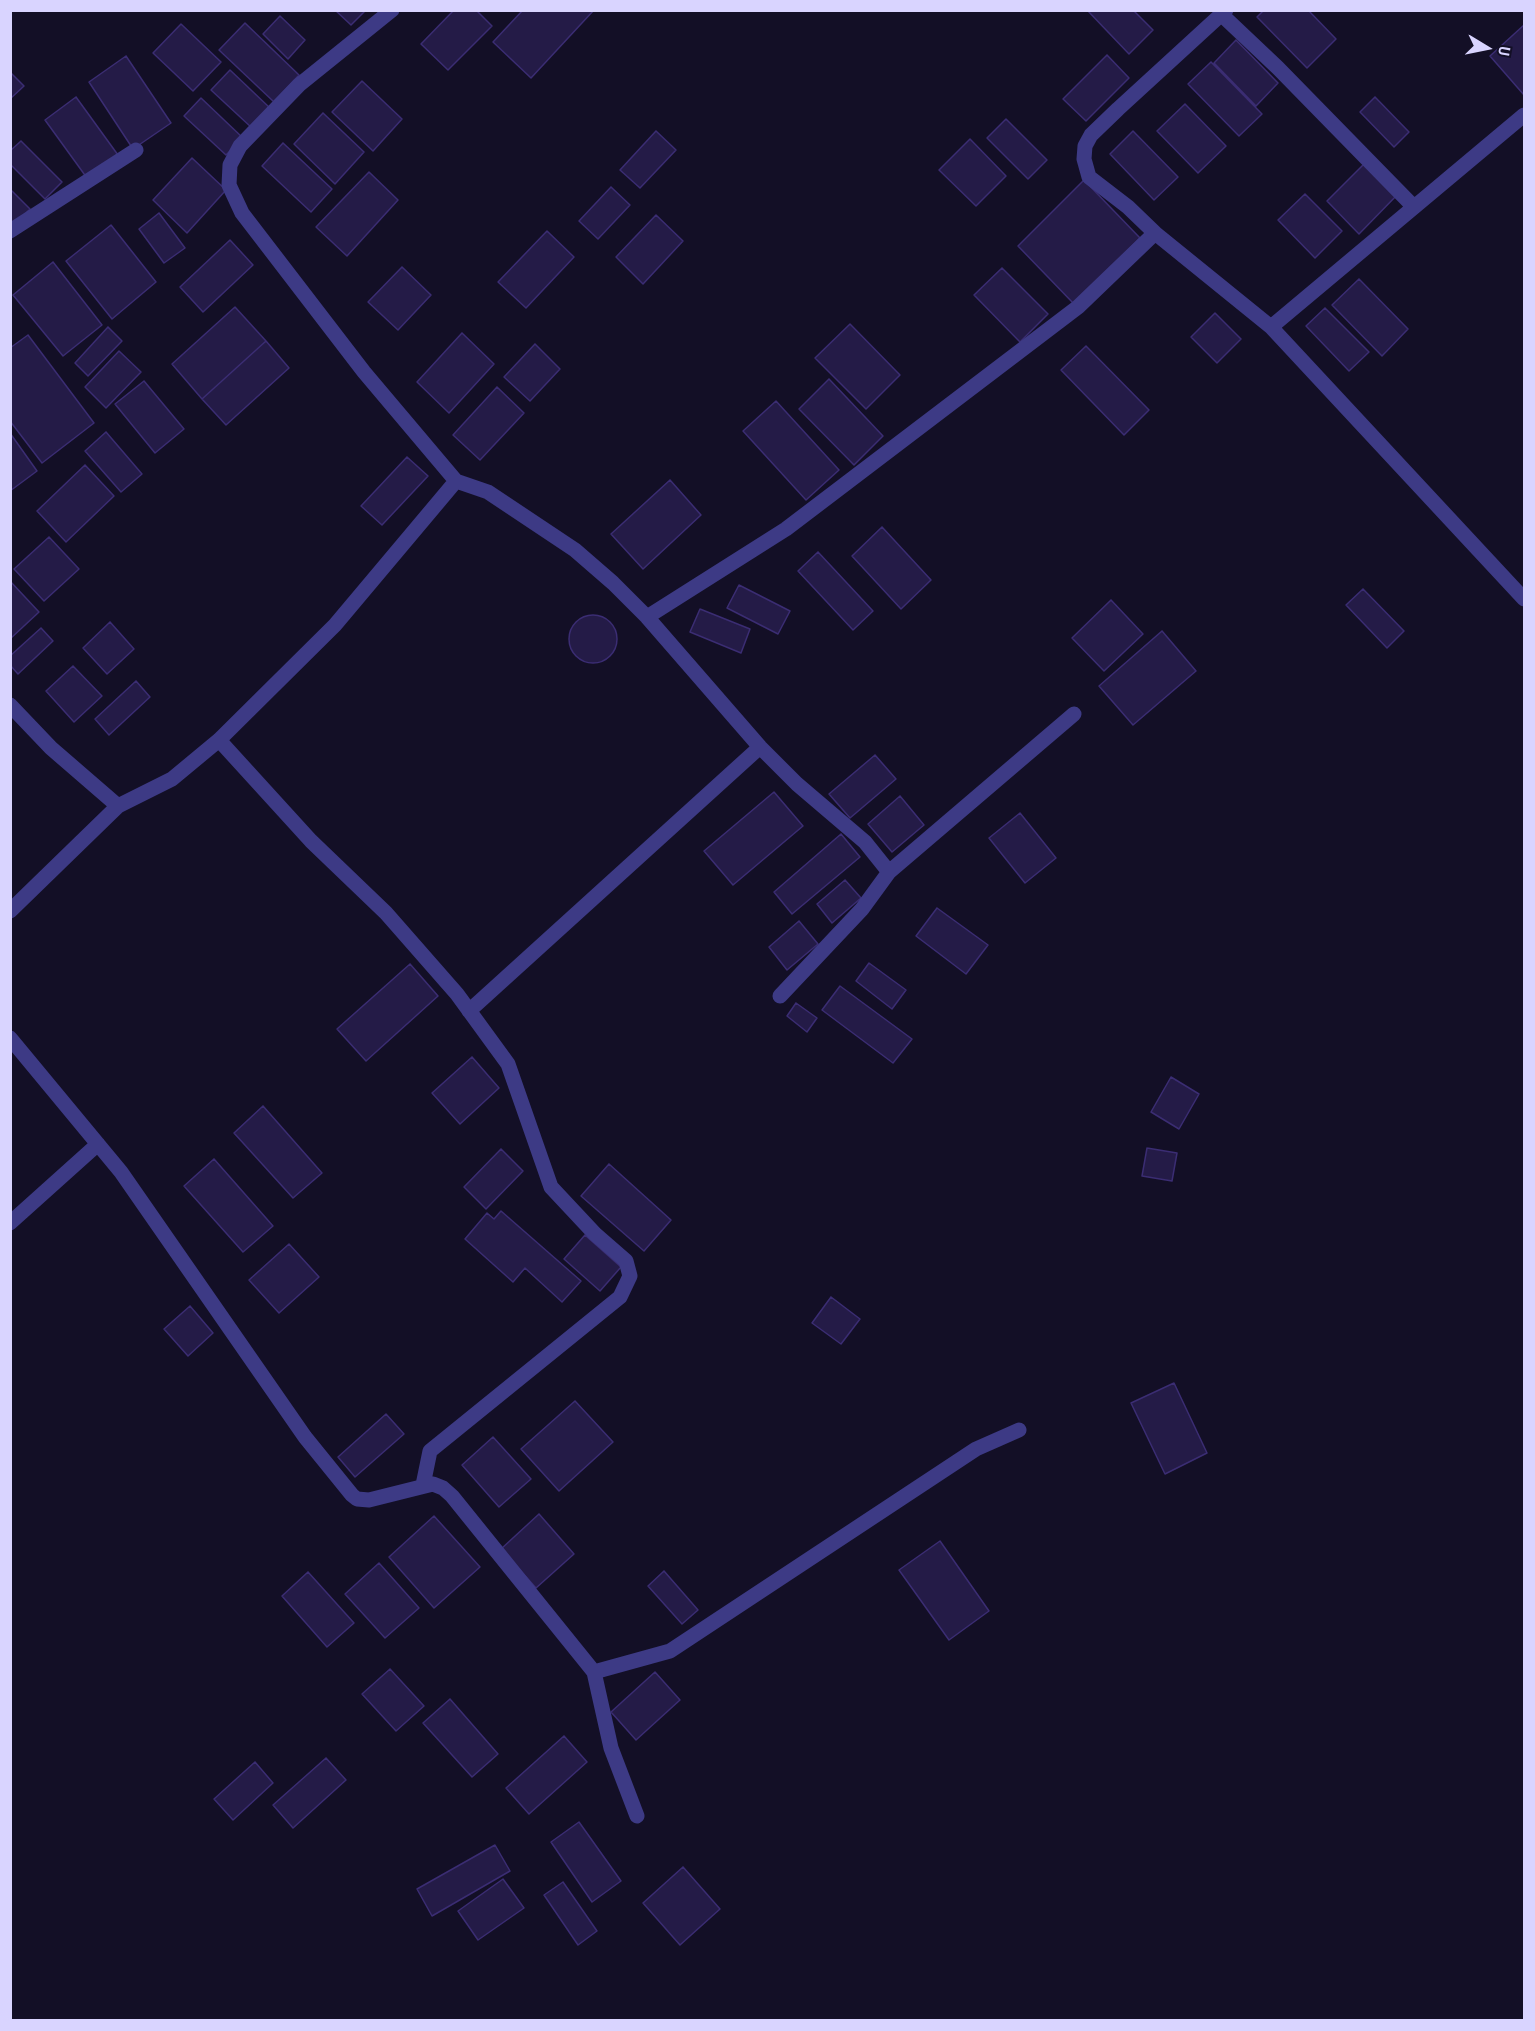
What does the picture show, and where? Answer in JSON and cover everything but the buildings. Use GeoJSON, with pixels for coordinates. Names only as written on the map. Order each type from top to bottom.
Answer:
{"type":"FeatureCollection","features":[{"type":"Feature","properties":{"kind":"street"},"geometry":{"type":"LineString","coordinates":[[392,10],[299,85],[240,146],[230,165],[229,185],[242,213],[364,372],[456,481],[488,492],[575,550],[647,617],[760,747],[797,784],[865,842],[889,872]]}},
{"type":"Feature","properties":{"kind":"street"},"geometry":{"type":"LineString","coordinates":[[1413,206],[1224,13],[1118,109],[1091,135],[1085,146],[1084,159],[1089,177],[1271,327],[1335,392],[1524,599]]}},
{"type":"Feature","properties":{"kind":"street"},"geometry":{"type":"LineString","coordinates":[[1271,327],[1524,115]]}},
{"type":"Feature","properties":{"kind":"street"},"geometry":{"type":"LineString","coordinates":[[10,231],[136,150]]}},
{"type":"Feature","properties":{"kind":"street"},"geometry":{"type":"LineString","coordinates":[[647,617],[786,529],[1078,307],[1155,233]]}},
{"type":"Feature","properties":{"kind":"street"},"geometry":{"type":"LineString","coordinates":[[10,911],[118,806],[172,779],[219,740],[335,625],[456,481]]}},
{"type":"Feature","properties":{"kind":"street"},"geometry":{"type":"LineString","coordinates":[[10,705],[51,748],[118,806]]}},
{"type":"Feature","properties":{"kind":"street"},"geometry":{"type":"LineString","coordinates":[[780,996],[862,909],[889,872],[1074,714]]}},
{"type":"Feature","properties":{"kind":"street"},"geometry":{"type":"LineString","coordinates":[[219,740],[311,841],[386,913],[469,1011],[508,1064],[551,1187],[595,1234],[626,1261],[630,1276],[621,1297],[430,1451],[423,1485]]}},
{"type":"Feature","properties":{"kind":"street"},"geometry":{"type":"LineString","coordinates":[[469,1011],[760,747]]}},
{"type":"Feature","properties":{"kind":"street"},"geometry":{"type":"LineString","coordinates":[[10,1038],[98,1144],[174,1244],[210,1301],[305,1437],[352,1496],[369,1500],[423,1485],[439,1486],[452,1496],[594,1672],[611,1748],[637,1816]]}},
{"type":"Feature","properties":{"kind":"street"},"geometry":{"type":"LineString","coordinates":[[10,1223],[98,1144]]}},
{"type":"Feature","properties":{"kind":"street"},"geometry":{"type":"LineString","coordinates":[[594,1672],[670,1651],[976,1449],[1019,1430]]}}]}
